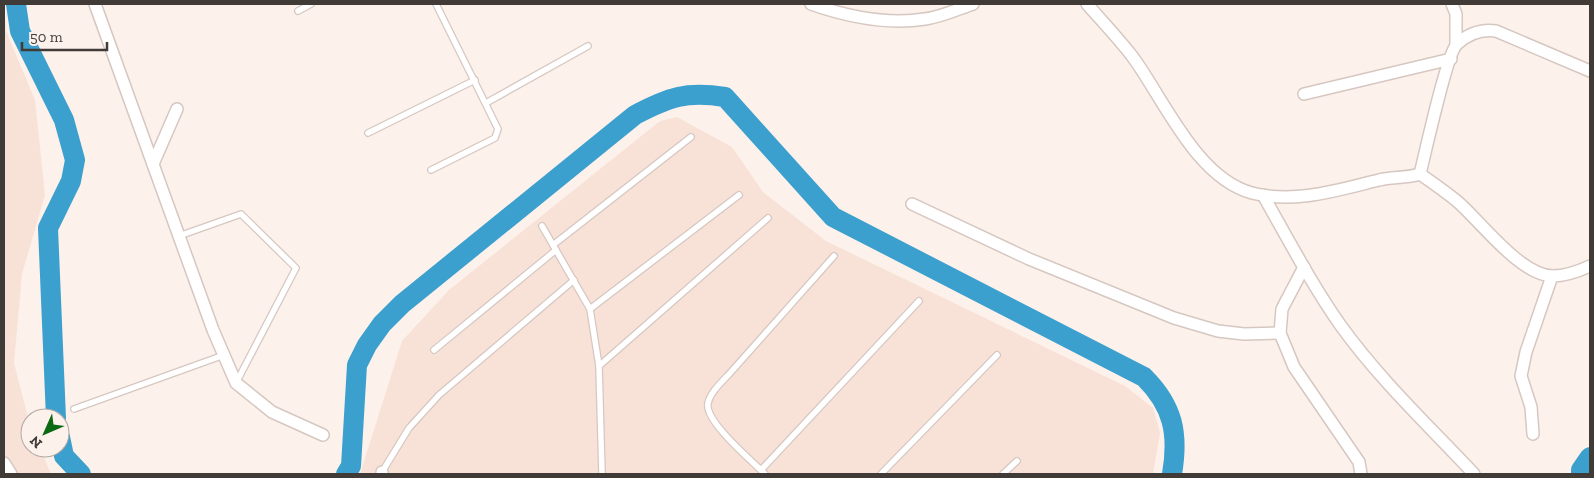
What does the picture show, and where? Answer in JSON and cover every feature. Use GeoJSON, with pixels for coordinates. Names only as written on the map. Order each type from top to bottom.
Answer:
{"type":"FeatureCollection","features":[{"type":"Feature","properties":{"kind":"street"},"geometry":{"type":"LineString","coordinates":[[95,4],[179,236],[236,383],[272,412],[323,434]]}},
{"type":"Feature","properties":{"kind":"street"},"geometry":{"type":"LineString","coordinates":[[811,4],[838,13],[879,21],[926,19],[973,4]]}},
{"type":"Feature","properties":{"kind":"street"},"geometry":{"type":"LineString","coordinates":[[1088,4],[1132,56],[1196,153],[1226,181],[1250,193],[1291,197],[1316,195],[1386,179],[1408,178],[1420,174]]}},
{"type":"Feature","properties":{"kind":"street"},"geometry":{"type":"LineString","coordinates":[[1420,174],[1439,97],[1456,45],[1456,14],[1452,4]]}},
{"type":"Feature","properties":{"kind":"street"},"geometry":{"type":"LineString","coordinates":[[1456,45],[1476,31],[1484,29],[1496,31],[1590,71]]}},
{"type":"Feature","properties":{"kind":"street"},"geometry":{"type":"LineString","coordinates":[[1304,94],[1451,59]]}},
{"type":"Feature","properties":{"kind":"street"},"geometry":{"type":"LineString","coordinates":[[153,164],[176,109]]}},
{"type":"Feature","properties":{"kind":"street"},"geometry":{"type":"LineString","coordinates":[[1420,174],[1457,201],[1510,253],[1536,272],[1552,276],[1575,272],[1590,266]]}},
{"type":"Feature","properties":{"kind":"street"},"geometry":{"type":"LineString","coordinates":[[1263,195],[1316,288],[1364,356],[1394,391],[1474,474]]}},
{"type":"Feature","properties":{"kind":"street"},"geometry":{"type":"LineString","coordinates":[[912,204],[1029,259],[1174,318],[1218,330],[1244,334],[1280,333]]}},
{"type":"Feature","properties":{"kind":"street"},"geometry":{"type":"LineString","coordinates":[[1304,267],[1282,309],[1280,333],[1294,367],[1359,462],[1361,474]]}},
{"type":"Feature","properties":{"kind":"street"},"geometry":{"type":"LineString","coordinates":[[1533,434],[1531,407],[1521,376],[1526,352],[1552,276]]}},
{"type":"Feature","properties":{"kind":"street"},"geometry":{"type":"LineString","coordinates":[[4,462],[11,474]]}},
{"type":"Feature","properties":{"kind":"lane"},"geometry":{"type":"LineString","coordinates":[[298,11],[311,4]]}},
{"type":"Feature","properties":{"kind":"lane"},"geometry":{"type":"LineString","coordinates":[[431,170],[495,138],[498,129],[436,4]]}},
{"type":"Feature","properties":{"kind":"lane"},"geometry":{"type":"LineString","coordinates":[[486,103],[588,46]]}},
{"type":"Feature","properties":{"kind":"lane"},"geometry":{"type":"LineString","coordinates":[[368,133],[475,80]]}},
{"type":"Feature","properties":{"kind":"lane"},"geometry":{"type":"LineString","coordinates":[[434,350],[690,137]]}},
{"type":"Feature","properties":{"kind":"lane"},"geometry":{"type":"LineString","coordinates":[[590,309],[739,195]]}},
{"type":"Feature","properties":{"kind":"lane"},"geometry":{"type":"LineString","coordinates":[[179,236],[241,214],[296,268],[236,383]]}},
{"type":"Feature","properties":{"kind":"lane"},"geometry":{"type":"LineString","coordinates":[[599,366],[768,218]]}},
{"type":"Feature","properties":{"kind":"lane"},"geometry":{"type":"LineString","coordinates":[[542,226],[590,309],[599,366],[602,474]]}},
{"type":"Feature","properties":{"kind":"lane"},"geometry":{"type":"LineString","coordinates":[[834,256],[714,391],[708,404],[708,412],[714,423],[763,472],[919,301]]}},
{"type":"Feature","properties":{"kind":"lane"},"geometry":{"type":"LineString","coordinates":[[382,473],[409,428],[439,395],[574,280]]}},
{"type":"Feature","properties":{"kind":"lane"},"geometry":{"type":"LineString","coordinates":[[74,409],[224,355]]}},
{"type":"Feature","properties":{"kind":"lane"},"geometry":{"type":"LineString","coordinates":[[881,474],[997,355]]}},
{"type":"Feature","properties":{"kind":"lane"},"geometry":{"type":"LineString","coordinates":[[1003,474],[1017,461]]}},
{"type":"Feature","properties":{"kind":"shaded area"},"geometry":{"type":"Polygon","coordinates":[[[4,4],[6,31],[35,100],[45,195],[22,274],[14,363],[26,408],[20,408],[20,458],[44,458],[51,474],[4,474],[4,4]]]}},
{"type":"Feature","properties":{"kind":"shaded area"},"geometry":{"type":"Polygon","coordinates":[[[677,117],[732,147],[763,192],[826,241],[1125,386],[1153,408],[1160,433],[1153,474],[360,474],[402,341],[449,290],[660,121],[677,117]]]}},
{"type":"Feature","properties":{"kind":"waterway"},"geometry":{"type":"LineString","coordinates":[[16,4],[20,31],[64,120],[75,160],[71,181],[48,228],[56,408]]}},
{"type":"Feature","properties":{"kind":"waterway"},"geometry":{"type":"LineString","coordinates":[[346,474],[351,466],[357,365],[367,345],[382,324],[402,304],[635,115],[668,100],[688,95],[725,97],[833,217],[1144,377],[1162,399],[1172,421],[1175,446],[1172,474]]}},
{"type":"Feature","properties":{"kind":"waterway"},"geometry":{"type":"LineString","coordinates":[[1581,474],[1581,470],[1590,457]]}},
{"type":"Feature","properties":{"kind":"waterway"},"geometry":{"type":"LineString","coordinates":[[66,458],[81,474]]}}]}
